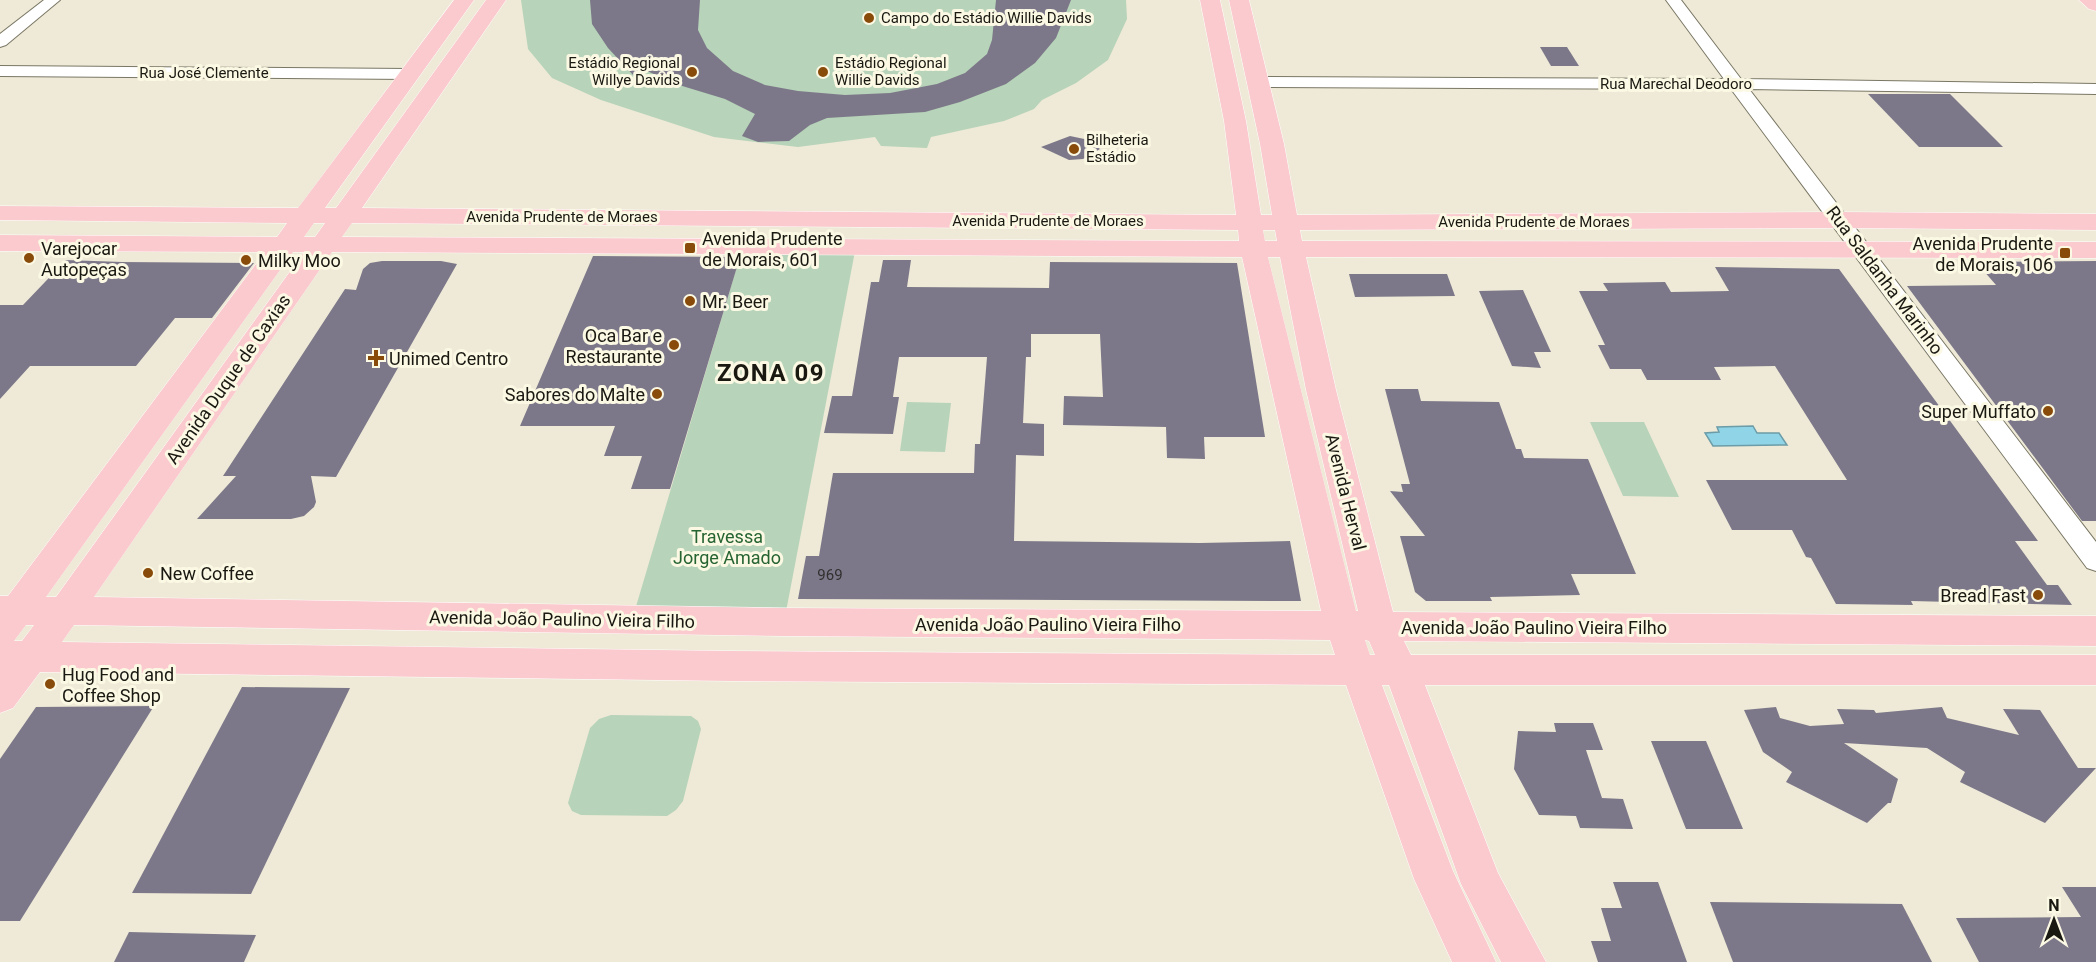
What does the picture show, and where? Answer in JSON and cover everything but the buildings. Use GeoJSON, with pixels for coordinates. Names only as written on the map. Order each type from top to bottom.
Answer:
{"type":"FeatureCollection","features":[{"type":"Feature","properties":{"kind":"main road","name":"Avenida Duque de Caxias"},"geometry":{"type":"LineString","coordinates":[[6,618],[464,0]]}},
{"type":"Feature","properties":{"kind":"main road","name":"Avenida Duque de Caxias"},"geometry":{"type":"LineString","coordinates":[[0,697],[16,656],[65,611],[495,0]]}},
{"type":"Feature","properties":{"kind":"main road","name":"Avenida Herval"},"geometry":{"type":"LineString","coordinates":[[1210,0],[1235,121],[1252,236],[1291,414],[1361,626],[1401,670],[1482,884],[1524,962]]}},
{"type":"Feature","properties":{"kind":"main road","name":"Avenida Herval"},"geometry":{"type":"LineString","coordinates":[[1239,0],[1272,144],[1321,390],[1361,626],[1357,670],[1434,879],[1474,962]]}},
{"type":"Feature","properties":{"kind":"main road"},"geometry":{"type":"LineString","coordinates":[[2089,0],[2096,5]]}},
{"type":"Feature","properties":{"kind":"main road"},"geometry":{"type":"LineString","coordinates":[[1221,55],[1248,35]]}},
{"type":"Feature","properties":{"kind":"main road"},"geometry":{"type":"LineString","coordinates":[[1235,121],[1272,144]]}},
{"type":"Feature","properties":{"kind":"main road","name":"Avenida Prudente de Moraes"},"geometry":{"type":"LineString","coordinates":[[0,213],[304,215],[1252,236]]}},
{"type":"Feature","properties":{"kind":"main road","name":"Avenida Prudente de Moraes"},"geometry":{"type":"LineString","coordinates":[[1289,236],[1839,220],[2096,222]]}},
{"type":"Feature","properties":{"kind":"main road","name":"Avenida Prudente de Moraes"},"geometry":{"type":"LineString","coordinates":[[0,243],[324,244],[1289,236],[1861,249],[2096,250]]}},
{"type":"Feature","properties":{"kind":"main road"},"geometry":{"type":"LineString","coordinates":[[1291,414],[1321,390]]}},
{"type":"Feature","properties":{"kind":"main road","name":"Avenida João Paulino Vieira Filho"},"geometry":{"type":"LineString","coordinates":[[6,618],[65,611],[784,622],[2096,631]]}},
{"type":"Feature","properties":{"kind":"main road"},"geometry":{"type":"LineString","coordinates":[[16,656],[731,666],[1357,670],[2096,670]]}},
{"type":"Feature","properties":{"kind":"main road"},"geometry":{"type":"LineString","coordinates":[[1434,879],[1500,919]]}},
{"type":"Feature","properties":{"kind":"street"},"geometry":{"type":"LineString","coordinates":[[0,42],[53,0]]}},
{"type":"Feature","properties":{"kind":"street","name":"Rua Saldanha Marinho"},"geometry":{"type":"LineString","coordinates":[[1672,0],[2096,561]]}},
{"type":"Feature","properties":{"kind":"street","name":"Rua José Clemente"},"geometry":{"type":"LineString","coordinates":[[0,71],[409,74]]}},
{"type":"Feature","properties":{"kind":"street","name":"Rua Marechal Deodoro"},"geometry":{"type":"LineString","coordinates":[[1256,82],[1736,84],[2096,90]]}},
{"type":"Feature","properties":{"kind":"green space","name":"Estádio Regional Willie Davids"},"geometry":{"type":"Polygon","coordinates":[[[521,0],[1126,0],[1127,19],[1108,60],[1076,83],[1042,100],[1034,109],[1004,121],[931,137],[927,148],[881,146],[875,137],[798,147],[714,137],[601,100],[552,78],[528,49],[521,0]]]}},
{"type":"Feature","properties":{"kind":"green space","name":"Travessa Jorge Amado"},"geometry":{"type":"Polygon","coordinates":[[[743,246],[856,246],[784,622],[632,620],[743,246]]]}},
{"type":"Feature","properties":{"kind":"green space"},"geometry":{"type":"Polygon","coordinates":[[[907,402],[951,403],[945,452],[900,451],[907,402]]]}},
{"type":"Feature","properties":{"kind":"green space"},"geometry":{"type":"Polygon","coordinates":[[[1590,422],[1644,422],[1679,497],[1623,496],[1590,422]]]}},
{"type":"Feature","properties":{"kind":"green space"},"geometry":{"type":"Polygon","coordinates":[[[611,715],[691,716],[698,721],[701,729],[683,801],[667,816],[581,815],[572,811],[568,803],[590,728],[599,719],[611,715]]]}},
{"type":"Feature","properties":{"kind":"water"},"geometry":{"type":"Polygon","coordinates":[[[1753,426],[1757,433],[1779,433],[1787,445],[1713,446],[1705,433],[1719,432],[1717,427],[1753,426]]]}},
{"type":"Feature","properties":{"kind":"place","name":"Campo do Estádio Willie Davids"},"geometry":{"type":"Point","coordinates":[869,18]}},
{"type":"Feature","properties":{"kind":"place","name":"Estádio Regional Willye Davids"},"geometry":{"type":"Point","coordinates":[692,72]}},
{"type":"Feature","properties":{"kind":"place","name":"Estádio Regional Willie Davids"},"geometry":{"type":"Point","coordinates":[823,72]}},
{"type":"Feature","properties":{"kind":"place","name":"Bilheteria Estádio"},"geometry":{"type":"Point","coordinates":[1074,149]}},
{"type":"Feature","properties":{"kind":"place","name":"Avenida Prudente de Morais, 601"},"geometry":{"type":"Point","coordinates":[690,248]}},
{"type":"Feature","properties":{"kind":"place","name":"Avenida Prudente de Morais, 106"},"geometry":{"type":"Point","coordinates":[2065,253]}},
{"type":"Feature","properties":{"kind":"place","name":"Varejocar Autopeças"},"geometry":{"type":"Point","coordinates":[29,258]}},
{"type":"Feature","properties":{"kind":"place","name":"Milky Moo"},"geometry":{"type":"Point","coordinates":[246,260]}},
{"type":"Feature","properties":{"kind":"place","name":"Mr. Beer"},"geometry":{"type":"Point","coordinates":[690,301]}},
{"type":"Feature","properties":{"kind":"place","name":"Oca Bar e Restaurante"},"geometry":{"type":"Point","coordinates":[674,345]}},
{"type":"Feature","properties":{"kind":"place","name":"Unimed Centro"},"geometry":{"type":"Point","coordinates":[376,358]}},
{"type":"Feature","properties":{"kind":"place","name":"Sabores do Malte"},"geometry":{"type":"Point","coordinates":[657,394]}},
{"type":"Feature","properties":{"kind":"place","name":"Super Muffato"},"geometry":{"type":"Point","coordinates":[2048,411]}},
{"type":"Feature","properties":{"kind":"place","name":"New Coffee"},"geometry":{"type":"Point","coordinates":[148,573]}},
{"type":"Feature","properties":{"kind":"place","name":"Bread Fast"},"geometry":{"type":"Point","coordinates":[2038,595]}},
{"type":"Feature","properties":{"kind":"place","name":"Hug Food and Coffee Shop"},"geometry":{"type":"Point","coordinates":[50,684]}},
{"type":"Feature","properties":{"kind":"district","name":"ZONA 09"},"geometry":{"type":"Point","coordinates":[771,373]}}]}
